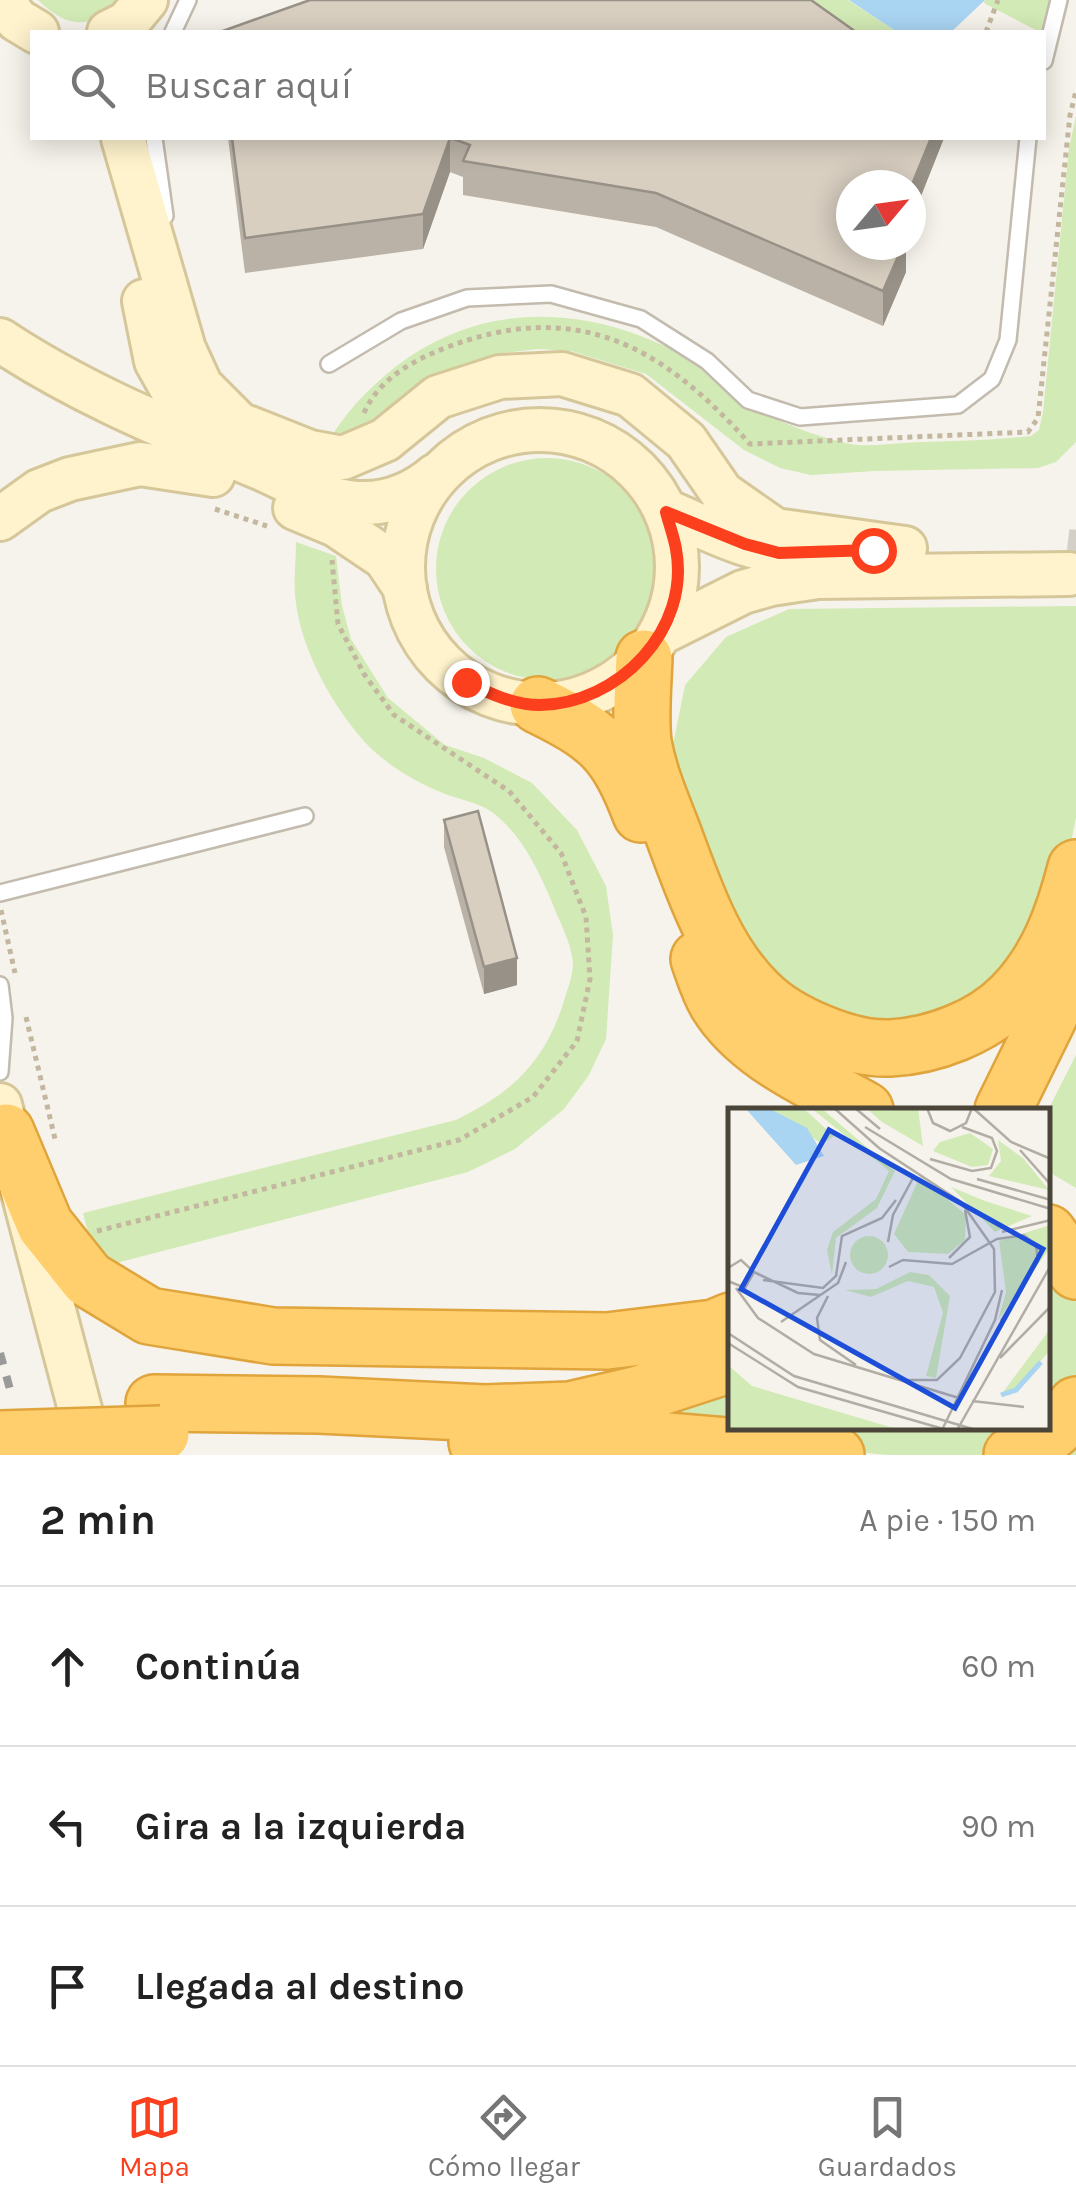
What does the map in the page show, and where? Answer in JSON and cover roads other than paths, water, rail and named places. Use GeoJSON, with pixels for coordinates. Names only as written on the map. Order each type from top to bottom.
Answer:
{"type":"FeatureCollection","features":[{"type":"Feature","properties":{"kind":"highway"},"geometry":{"type":"LineString","coordinates":[[652,646],[643,740],[652,780],[710,926],[728,958],[760,996],[812,1030],[888,1048],[931,1040],[976,1025],[1012,997],[1037,967],[1057,930],[1076,868]]}},
{"type":"Feature","properties":{"kind":"highway"},"geometry":{"type":"LineString","coordinates":[[538,705],[585,728],[616,758],[716,1001],[733,1025],[773,1058],[860,1108]]}},
{"type":"Feature","properties":{"kind":"highway"},"geometry":{"type":"LineString","coordinates":[[1004,1108],[1061,992],[1076,932]]}},
{"type":"Feature","properties":{"kind":"highway"},"geometry":{"type":"LineString","coordinates":[[696,954],[724,992],[778,1043],[889,1108]]}},
{"type":"Feature","properties":{"kind":"highway"},"geometry":{"type":"LineString","coordinates":[[1031,1108],[1052,1067],[1076,1002]]}},
{"type":"Feature","properties":{"kind":"highway"},"geometry":{"type":"LineString","coordinates":[[3,1118],[45,1226],[88,1280],[149,1316],[273,1336],[607,1341],[714,1328],[728,1322]]}},
{"type":"Feature","properties":{"kind":"highway"},"geometry":{"type":"LineString","coordinates":[[1051,1196],[1076,1212]]}},
{"type":"Feature","properties":{"kind":"highway"},"geometry":{"type":"LineString","coordinates":[[1051,1237],[1076,1272]]}},
{"type":"Feature","properties":{"kind":"highway"},"geometry":{"type":"LineString","coordinates":[[0,1437],[319,1405],[485,1413],[570,1410],[639,1394],[728,1365]]}},
{"type":"Feature","properties":{"kind":"highway"},"geometry":{"type":"LineString","coordinates":[[1012,1455],[1031,1448],[1057,1430],[1076,1405]]}},
{"type":"Feature","properties":{"kind":"highway"},"geometry":{"type":"LineString","coordinates":[[157,1419],[609,1455]]}},
{"type":"Feature","properties":{"kind":"highway"},"geometry":{"type":"LineString","coordinates":[[480,1442],[656,1440],[836,1455]]}},
{"type":"Feature","properties":{"kind":"main road"},"geometry":{"type":"LineString","coordinates":[[2,0],[30,30]]}},
{"type":"Feature","properties":{"kind":"main road"},"geometry":{"type":"LineString","coordinates":[[0,41],[9,35],[30,34]]}},
{"type":"Feature","properties":{"kind":"main road"},"geometry":{"type":"LineString","coordinates":[[120,140],[156,361],[213,477]]}},
{"type":"Feature","properties":{"kind":"main road"},"geometry":{"type":"LineString","coordinates":[[0,372],[135,443],[336,525],[384,558],[404,588],[416,625],[436,658],[466,682],[500,698],[538,705],[577,700],[614,684],[652,646],[743,592],[771,584],[818,577],[1068,562],[905,548],[775,530],[722,493],[686,441],[630,395],[562,374],[500,377],[438,397],[385,440],[343,458],[310,452],[239,424],[201,386],[184,348],[121,140]]}},
{"type":"Feature","properties":{"kind":"main road"},"geometry":{"type":"LineString","coordinates":[[0,340],[213,477]]}},
{"type":"Feature","properties":{"kind":"main road"},"geometry":{"type":"LineString","coordinates":[[0,518],[39,492],[70,479],[140,464],[311,490],[358,504],[389,500],[420,489],[480,442],[522,430],[566,432],[608,447],[642,474],[666,512],[677,552],[676,594],[652,646]]}},
{"type":"Feature","properties":{"kind":"main road"},"geometry":{"type":"LineString","coordinates":[[404,588],[404,544],[418,503],[444,468]]}},
{"type":"Feature","properties":{"kind":"main road"},"geometry":{"type":"LineString","coordinates":[[666,512],[745,544],[779,553],[905,548]]}},
{"type":"Feature","properties":{"kind":"main road"},"geometry":{"type":"LineString","coordinates":[[3,1118],[92,1455]]}},
{"type":"Feature","properties":{"kind":"main road"},"geometry":{"type":"LineString","coordinates":[[0,1192],[66,1455]]}},
{"type":"Feature","properties":{"kind":"lane"},"geometry":{"type":"LineString","coordinates":[[173,30],[188,0]]}},
{"type":"Feature","properties":{"kind":"lane"},"geometry":{"type":"LineString","coordinates":[[1046,52],[1058,0]]}},
{"type":"Feature","properties":{"kind":"lane"},"geometry":{"type":"LineString","coordinates":[[154,140],[184,348]]}},
{"type":"Feature","properties":{"kind":"lane"},"geometry":{"type":"LineString","coordinates":[[329,364],[401,322],[467,298],[551,294],[642,319],[707,361],[748,400],[800,417],[958,405],[992,379],[1008,340],[1028,140]]}},
{"type":"Feature","properties":{"kind":"lane"},"geometry":{"type":"LineString","coordinates":[[0,893],[305,816]]}},
{"type":"Feature","properties":{"kind":"lane"},"geometry":{"type":"LineString","coordinates":[[0,985],[4,1018],[0,1072]]}},
{"type":"Feature","properties":{"kind":"water"},"geometry":{"type":"Polygon","coordinates":[[[849,0],[985,0],[953,30],[894,30],[849,0]]]}},
{"type":"Feature","properties":{"kind":"tunnel"},"geometry":{"type":"LineString","coordinates":[[1067,550],[1076,551]]}},
{"type":"Feature","properties":{"kind":"railway"},"geometry":{"type":"LineString","coordinates":[[0,1353],[11,1393]]}}]}
